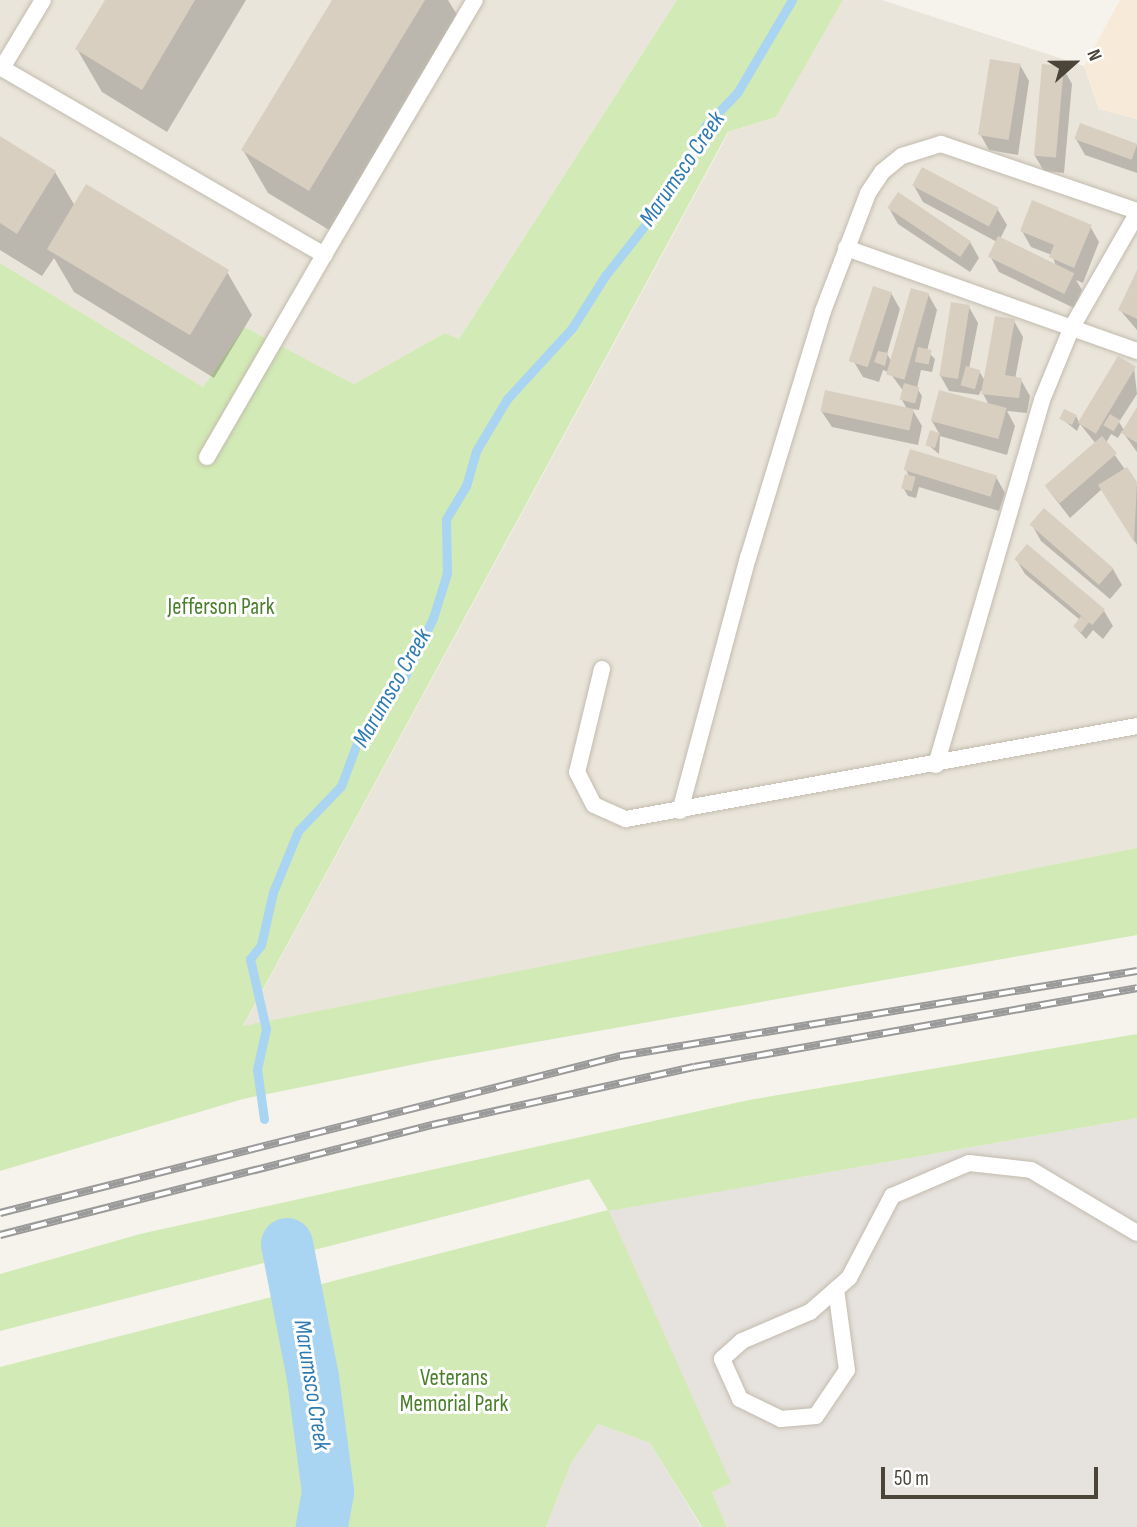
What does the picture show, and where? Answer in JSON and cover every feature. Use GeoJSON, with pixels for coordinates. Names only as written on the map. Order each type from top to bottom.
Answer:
{"type":"FeatureCollection","features":[{"type":"Feature","properties":{"kind":"lane"},"geometry":{"type":"LineString","coordinates":[[43,0],[1,67],[324,255]]}},
{"type":"Feature","properties":{"kind":"lane"},"geometry":{"type":"LineString","coordinates":[[207,457],[475,0]]}},
{"type":"Feature","properties":{"kind":"lane"},"geometry":{"type":"LineString","coordinates":[[680,811],[748,558],[822,311],[867,193],[882,172],[902,156],[941,144],[1137,213],[1072,327],[1042,400],[936,765]]}},
{"type":"Feature","properties":{"kind":"lane"},"geometry":{"type":"LineString","coordinates":[[846,248],[1137,351]]}},
{"type":"Feature","properties":{"kind":"lane"},"geometry":{"type":"LineString","coordinates":[[602,668],[579,752],[577,772],[583,790],[594,805],[618,817],[680,811],[1137,726]]}},
{"type":"Feature","properties":{"kind":"lane"},"geometry":{"type":"LineString","coordinates":[[836,1289],[847,1370],[816,1416],[781,1419],[740,1399],[722,1359],[741,1341],[810,1312],[836,1289],[849,1278],[892,1196],[969,1163],[1031,1170],[1137,1233]]}},
{"type":"Feature","properties":{"kind":"shaded area"},"geometry":{"type":"Polygon","coordinates":[[[0,0],[677,0],[459,339],[445,333],[354,384],[244,327],[203,387],[0,263],[0,0]]]}},
{"type":"Feature","properties":{"kind":"shaded area"},"geometry":{"type":"Polygon","coordinates":[[[843,0],[882,0],[1084,66],[1099,109],[1137,119],[1137,848],[243,1027],[729,132],[776,117],[843,0]]]}},
{"type":"Feature","properties":{"kind":"shaded area"},"geometry":{"type":"Polygon","coordinates":[[[1120,0],[1137,0],[1137,119],[1099,109],[1084,66],[1120,0]]]}},
{"type":"Feature","properties":{"kind":"shaded area"},"geometry":{"type":"Polygon","coordinates":[[[1137,1118],[1137,1527],[727,1527],[712,1492],[730,1483],[608,1211],[1137,1118]]]}},
{"type":"Feature","properties":{"kind":"shaded area"},"geometry":{"type":"Polygon","coordinates":[[[598,1424],[650,1443],[701,1527],[546,1527],[571,1463],[598,1424]]]}},
{"type":"Feature","properties":{"kind":"green space","name":"Jefferson Park"},"geometry":{"type":"Polygon","coordinates":[[[677,0],[843,0],[776,117],[728,132],[243,1026],[1137,848],[1137,935],[430,1061],[243,1099],[0,1171],[0,263],[203,387],[244,327],[354,384],[445,333],[459,339],[677,0]]]}},
{"type":"Feature","properties":{"kind":"green space","name":"Veterans Memorial Park"},"geometry":{"type":"Polygon","coordinates":[[[1137,1034],[1137,1118],[609,1211],[731,1483],[712,1492],[727,1527],[702,1527],[650,1443],[598,1424],[571,1463],[546,1527],[0,1527],[0,1367],[608,1210],[589,1179],[0,1331],[0,1274],[140,1234],[749,1100],[1137,1034]]]}},
{"type":"Feature","properties":{"kind":"building"},"geometry":{"type":"Polygon","coordinates":[[[105,0],[195,0],[142,90],[75,49],[105,0]]]}},
{"type":"Feature","properties":{"kind":"building"},"geometry":{"type":"Polygon","coordinates":[[[332,0],[425,0],[309,191],[241,150],[332,0]]]}},
{"type":"Feature","properties":{"kind":"building"},"geometry":{"type":"Polygon","coordinates":[[[990,59],[1021,64],[1009,140],[978,135],[990,59]]]}},
{"type":"Feature","properties":{"kind":"building"},"geometry":{"type":"Polygon","coordinates":[[[1042,64],[1064,66],[1056,158],[1034,156],[1042,64]]]}},
{"type":"Feature","properties":{"kind":"building"},"geometry":{"type":"Polygon","coordinates":[[[1080,123],[1137,144],[1132,160],[1074,139],[1080,123]]]}},
{"type":"Feature","properties":{"kind":"building"},"geometry":{"type":"Polygon","coordinates":[[[0,136],[56,171],[17,234],[0,223],[0,136]]]}},
{"type":"Feature","properties":{"kind":"building"},"geometry":{"type":"Polygon","coordinates":[[[922,167],[999,208],[989,226],[912,186],[922,167]]]}},
{"type":"Feature","properties":{"kind":"building"},"geometry":{"type":"Polygon","coordinates":[[[86,184],[229,270],[190,335],[47,249],[86,184]]]}},
{"type":"Feature","properties":{"kind":"building"},"geometry":{"type":"Polygon","coordinates":[[[898,192],[971,241],[960,257],[887,208],[898,192]]]}},
{"type":"Feature","properties":{"kind":"building"},"geometry":{"type":"Polygon","coordinates":[[[1032,200],[1092,225],[1074,268],[1049,257],[1054,245],[1020,231],[1032,200]]]}},
{"type":"Feature","properties":{"kind":"building"},"geometry":{"type":"Polygon","coordinates":[[[998,236],[1074,273],[1064,294],[988,257],[998,236]]]}},
{"type":"Feature","properties":{"kind":"building"},"geometry":{"type":"Polygon","coordinates":[[[1137,270],[1137,319],[1118,310],[1137,270]]]}},
{"type":"Feature","properties":{"kind":"building"},"geometry":{"type":"Polygon","coordinates":[[[873,286],[892,292],[868,367],[849,361],[873,286]]]}},
{"type":"Feature","properties":{"kind":"building"},"geometry":{"type":"Polygon","coordinates":[[[911,288],[929,293],[904,380],[886,375],[911,288]]]}},
{"type":"Feature","properties":{"kind":"building"},"geometry":{"type":"Polygon","coordinates":[[[951,302],[970,305],[958,379],[939,376],[951,302]]]}},
{"type":"Feature","properties":{"kind":"building"},"geometry":{"type":"Polygon","coordinates":[[[995,316],[1015,319],[1005,375],[1022,378],[1019,398],[981,394],[995,316]]]}},
{"type":"Feature","properties":{"kind":"building"},"geometry":{"type":"Polygon","coordinates":[[[918,347],[932,350],[929,365],[915,362],[918,347]]]}},
{"type":"Feature","properties":{"kind":"building"},"geometry":{"type":"Polygon","coordinates":[[[878,351],[888,353],[885,366],[874,362],[878,351]]]}},
{"type":"Feature","properties":{"kind":"building"},"geometry":{"type":"Polygon","coordinates":[[[1118,356],[1136,367],[1096,434],[1078,423],[1118,356]]]}},
{"type":"Feature","properties":{"kind":"building"},"geometry":{"type":"Polygon","coordinates":[[[966,366],[980,370],[975,389],[960,385],[966,366]]]}},
{"type":"Feature","properties":{"kind":"building"},"geometry":{"type":"Polygon","coordinates":[[[904,383],[919,387],[915,404],[900,399],[904,383]]]}},
{"type":"Feature","properties":{"kind":"building"},"geometry":{"type":"Polygon","coordinates":[[[825,390],[914,409],[909,430],[820,412],[825,390]]]}},
{"type":"Feature","properties":{"kind":"building"},"geometry":{"type":"Polygon","coordinates":[[[939,390],[1007,408],[998,439],[931,421],[939,390]]]}},
{"type":"Feature","properties":{"kind":"building"},"geometry":{"type":"Polygon","coordinates":[[[1137,407],[1137,443],[1121,433],[1137,407]]]}},
{"type":"Feature","properties":{"kind":"building"},"geometry":{"type":"Polygon","coordinates":[[[1064,409],[1077,415],[1072,425],[1059,419],[1064,409]]]}},
{"type":"Feature","properties":{"kind":"building"},"geometry":{"type":"Polygon","coordinates":[[[1110,414],[1120,420],[1114,431],[1103,425],[1110,414]]]}},
{"type":"Feature","properties":{"kind":"building"},"geometry":{"type":"Polygon","coordinates":[[[930,430],[940,433],[935,448],[925,445],[930,430]]]}},
{"type":"Feature","properties":{"kind":"building"},"geometry":{"type":"Polygon","coordinates":[[[1102,436],[1117,453],[1060,503],[1045,486],[1102,436]]]}},
{"type":"Feature","properties":{"kind":"building"},"geometry":{"type":"Polygon","coordinates":[[[910,449],[997,476],[991,497],[904,470],[910,449]]]}},
{"type":"Feature","properties":{"kind":"building"},"geometry":{"type":"Polygon","coordinates":[[[1127,467],[1137,482],[1134,542],[1098,485],[1127,467]]]}},
{"type":"Feature","properties":{"kind":"building"},"geometry":{"type":"Polygon","coordinates":[[[905,474],[916,477],[912,491],[901,488],[905,474]]]}},
{"type":"Feature","properties":{"kind":"building"},"geometry":{"type":"Polygon","coordinates":[[[1044,508],[1113,568],[1099,585],[1030,525],[1044,508]]]}},
{"type":"Feature","properties":{"kind":"building"},"geometry":{"type":"Polygon","coordinates":[[[1027,544],[1105,610],[1092,625],[1014,559],[1027,544]]]}},
{"type":"Feature","properties":{"kind":"building"},"geometry":{"type":"Polygon","coordinates":[[[1081,616],[1089,622],[1081,632],[1073,626],[1081,616]]]}},
{"type":"Feature","properties":{"kind":"waterway","name":"Marumsco Creek"},"geometry":{"type":"LineString","coordinates":[[264,1119],[257,1069],[266,1029],[250,959],[261,945],[273,892],[298,831],[341,786],[357,743],[404,678],[433,618],[447,573],[446,519],[466,486],[476,451],[507,399],[572,328],[605,276],[672,191],[706,125],[737,93],[792,0]]}},
{"type":"Feature","properties":{"kind":"waterway","name":"Marumsco Creek"},"geometry":{"type":"LineString","coordinates":[[287,1244],[313,1378],[328,1492],[322,1527]]}},
{"type":"Feature","properties":{"kind":"railway"},"geometry":{"type":"LineString","coordinates":[[0,1213],[620,1056],[1137,971]]}},
{"type":"Feature","properties":{"kind":"railway"},"geometry":{"type":"LineString","coordinates":[[0,1235],[432,1125],[694,1067],[1137,988]]}}]}
